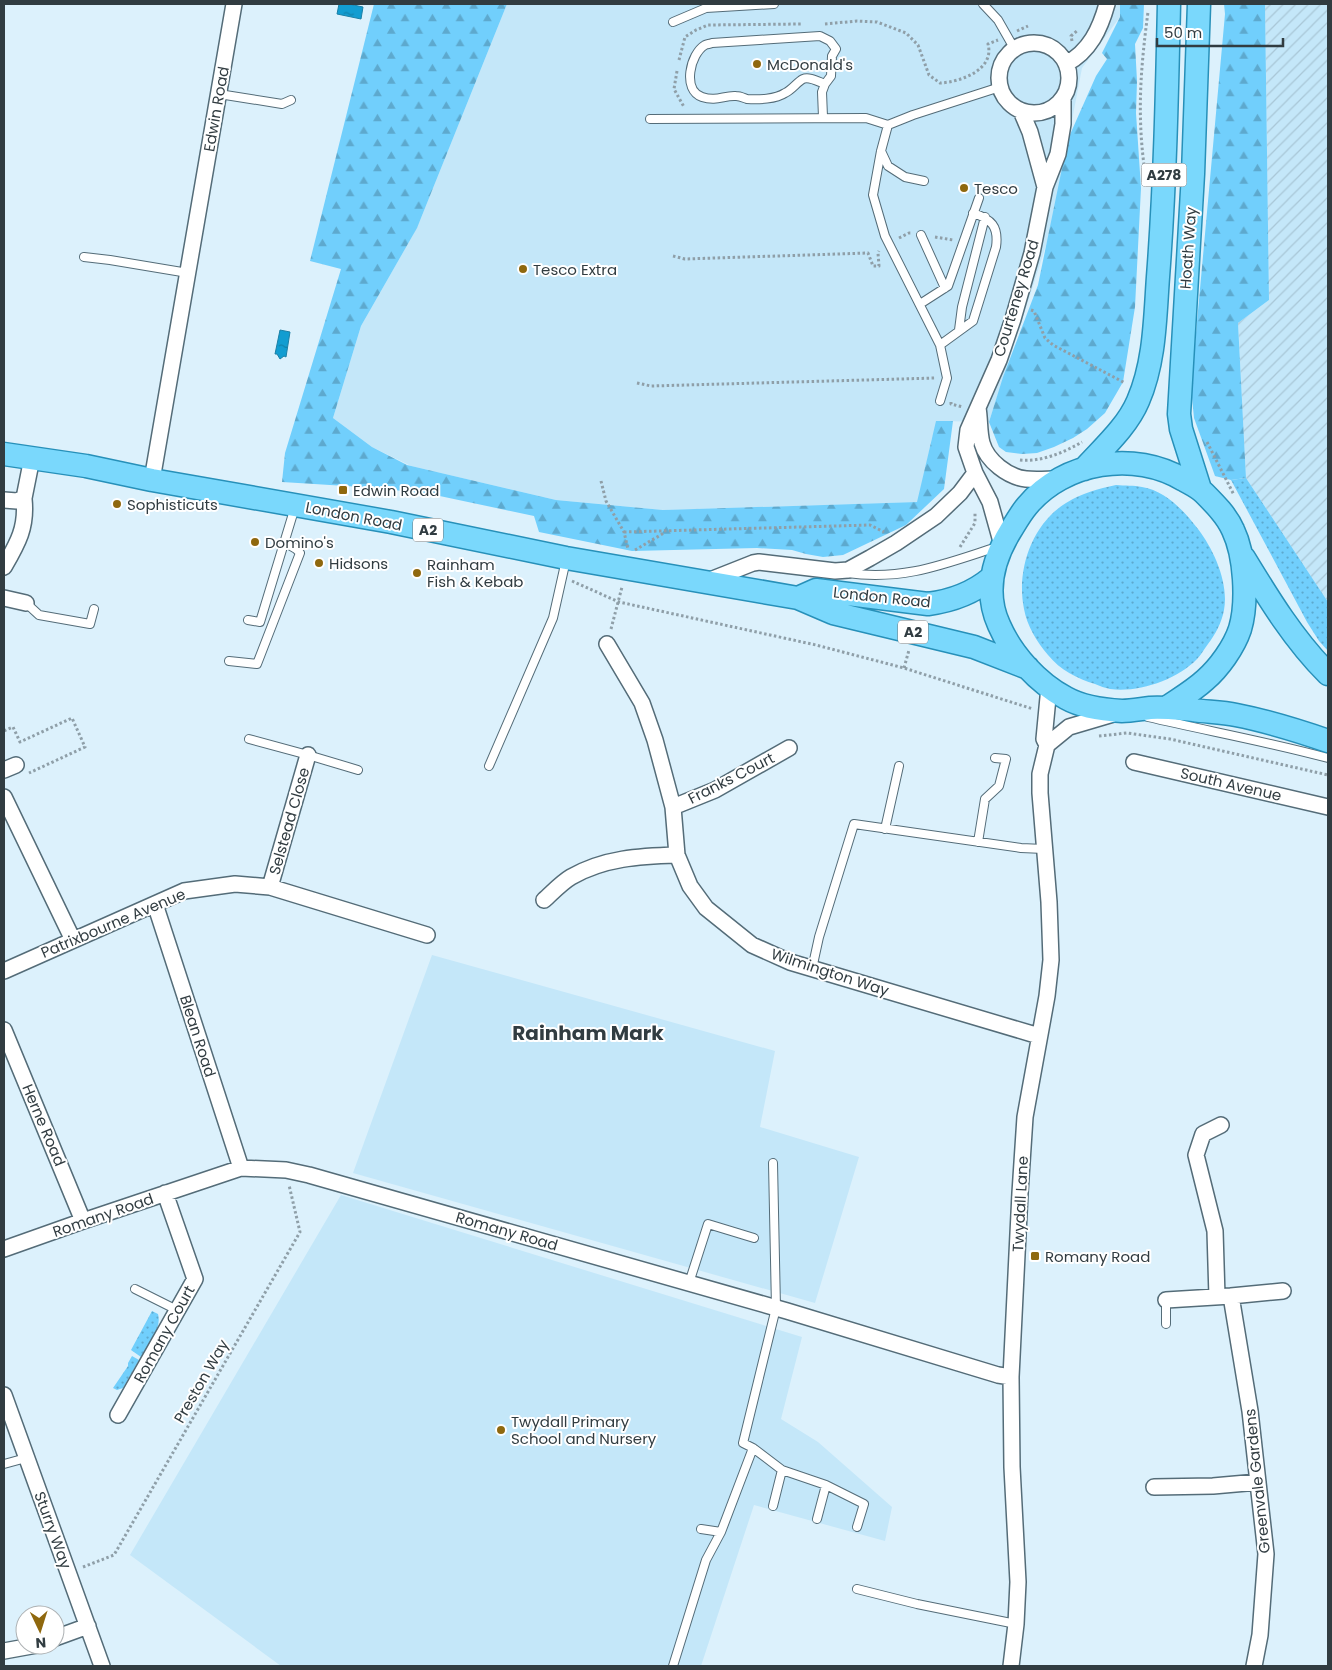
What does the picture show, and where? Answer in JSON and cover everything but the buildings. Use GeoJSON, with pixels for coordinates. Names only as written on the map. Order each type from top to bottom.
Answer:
{"type":"FeatureCollection","features":[{"type":"Feature","properties":{"kind":"main road","name":"Hoath Way"},"geometry":{"type":"LineString","coordinates":[[1084,469],[1113,437],[1129,417],[1137,403],[1153,346],[1160,250],[1169,4]]}},
{"type":"Feature","properties":{"kind":"main road","name":"Hoath Way"},"geometry":{"type":"LineString","coordinates":[[1199,4],[1193,174],[1179,414],[1181,428],[1200,489]]}},
{"type":"Feature","properties":{"kind":"main road","name":"London Road"},"geometry":{"type":"LineString","coordinates":[[4,454],[86,466],[152,480],[295,505],[564,567],[704,582],[798,598],[833,613],[974,647],[1028,668]]}},
{"type":"Feature","properties":{"kind":"main road"},"geometry":{"type":"LineString","coordinates":[[1328,674],[1296,637],[1269,599],[1242,555],[1233,529],[1218,507],[1200,489],[1178,476],[1144,464],[1114,463],[1084,469],[1060,479],[1026,506],[1002,545],[991,578],[993,604],[998,623],[1010,647],[1028,668],[1049,687],[1068,699],[1098,708],[1124,711],[1166,708],[1235,715],[1328,741]]}},
{"type":"Feature","properties":{"kind":"main road"},"geometry":{"type":"LineString","coordinates":[[1166,708],[1206,679],[1228,652],[1240,629],[1243,609],[1242,555]]}},
{"type":"Feature","properties":{"kind":"main road","name":"London Road"},"geometry":{"type":"LineString","coordinates":[[798,598],[816,590],[928,604],[943,602],[972,592],[991,578]]}},
{"type":"Feature","properties":{"kind":"street","name":"Edwin Road"},"geometry":{"type":"LineString","coordinates":[[152,480],[234,4]]}},
{"type":"Feature","properties":{"kind":"street"},"geometry":{"type":"LineString","coordinates":[[1066,64],[1076,58],[1093,39],[1101,26],[1107,4]]}},
{"type":"Feature","properties":{"kind":"street"},"geometry":{"type":"LineString","coordinates":[[1025,44],[1047,45],[1056,51],[1066,64],[1069,78],[1068,88],[1063,98],[1055,106],[1044,112],[1032,113],[1021,111],[1011,105],[1004,97],[998,76],[1006,56],[1014,48],[1025,44]]}},
{"type":"Feature","properties":{"kind":"street","name":"Courteney Road"},"geometry":{"type":"LineString","coordinates":[[1002,545],[990,502],[975,473],[966,447],[968,430],[999,360],[1032,253],[1045,187],[1058,154],[1063,124],[1063,98]]}},
{"type":"Feature","properties":{"kind":"street","name":"Courteney Road"},"geometry":{"type":"LineString","coordinates":[[1021,111],[1030,132],[1045,187]]}},
{"type":"Feature","properties":{"kind":"street"},"geometry":{"type":"LineString","coordinates":[[977,409],[982,443],[988,456],[1008,473],[1025,479],[1060,479]]}},
{"type":"Feature","properties":{"kind":"street"},"geometry":{"type":"LineString","coordinates":[[4,567],[16,547],[23,529],[26,516],[24,499],[32,458]]}},
{"type":"Feature","properties":{"kind":"street","name":"London Road"},"geometry":{"type":"LineString","coordinates":[[704,582],[752,562],[830,571],[848,570],[896,543],[936,516],[960,493],[975,473]]}},
{"type":"Feature","properties":{"kind":"street"},"geometry":{"type":"LineString","coordinates":[[4,500],[24,499]]}},
{"type":"Feature","properties":{"kind":"street"},"geometry":{"type":"LineString","coordinates":[[4,598],[26,603]]}},
{"type":"Feature","properties":{"kind":"street","name":"Wilmington Way"},"geometry":{"type":"LineString","coordinates":[[607,644],[642,703],[655,740],[673,807],[677,855],[690,886],[706,908],[752,945],[790,962],[1039,1036]]}},
{"type":"Feature","properties":{"kind":"street","name":"Twydall Lane"},"geometry":{"type":"LineString","coordinates":[[1011,1666],[1018,1582],[1012,1466],[1011,1377],[1025,1117],[1047,996],[1051,960],[1049,902],[1040,792],[1040,774],[1047,745],[1044,739],[1049,687]]}},
{"type":"Feature","properties":{"kind":"street"},"geometry":{"type":"LineString","coordinates":[[1047,745],[1069,727],[1124,711]]}},
{"type":"Feature","properties":{"kind":"street","name":"Franks Court"},"geometry":{"type":"LineString","coordinates":[[673,807],[715,790],[789,748]]}},
{"type":"Feature","properties":{"kind":"street","name":"Selstead Close"},"geometry":{"type":"LineString","coordinates":[[270,887],[308,754]]}},
{"type":"Feature","properties":{"kind":"street","name":"South Avenue"},"geometry":{"type":"LineString","coordinates":[[1134,762],[1328,807]]}},
{"type":"Feature","properties":{"kind":"street"},"geometry":{"type":"LineString","coordinates":[[4,797],[73,940]]}},
{"type":"Feature","properties":{"kind":"street"},"geometry":{"type":"LineString","coordinates":[[544,900],[569,878],[596,865],[635,856],[677,855]]}},
{"type":"Feature","properties":{"kind":"street","name":"Patrixbourne Avenue"},"geometry":{"type":"LineString","coordinates":[[4,971],[184,891],[235,884],[270,887],[427,935]]}},
{"type":"Feature","properties":{"kind":"street","name":"Blean Road"},"geometry":{"type":"LineString","coordinates":[[155,904],[241,1168]]}},
{"type":"Feature","properties":{"kind":"street","name":"Herne Road"},"geometry":{"type":"LineString","coordinates":[[4,1030],[83,1221]]}},
{"type":"Feature","properties":{"kind":"street","name":"Greenvale Gardens"},"geometry":{"type":"LineString","coordinates":[[1221,1125],[1203,1134],[1196,1155],[1215,1231],[1224,1296],[1250,1411],[1266,1554],[1260,1635],[1254,1666]]}},
{"type":"Feature","properties":{"kind":"street","name":"Romany Road"},"geometry":{"type":"LineString","coordinates":[[4,1250],[83,1221],[241,1168],[286,1170],[689,1283],[998,1375],[1011,1377]]}},
{"type":"Feature","properties":{"kind":"street","name":"Romany Court"},"geometry":{"type":"LineString","coordinates":[[118,1415],[195,1279],[165,1193]]}},
{"type":"Feature","properties":{"kind":"street"},"geometry":{"type":"LineString","coordinates":[[1166,1300],[1284,1291]]}},
{"type":"Feature","properties":{"kind":"street","name":"Sturry Way"},"geometry":{"type":"LineString","coordinates":[[4,1395],[102,1666]]}},
{"type":"Feature","properties":{"kind":"street"},"geometry":{"type":"LineString","coordinates":[[1154,1487],[1213,1486],[1258,1482]]}},
{"type":"Feature","properties":{"kind":"street"},"geometry":{"type":"LineString","coordinates":[[65,1634],[88,1626]]}},
{"type":"Feature","properties":{"kind":"lane"},"geometry":{"type":"LineString","coordinates":[[674,22],[706,8],[774,4]]}},
{"type":"Feature","properties":{"kind":"lane"},"geometry":{"type":"LineString","coordinates":[[983,4],[998,20],[1014,48]]}},
{"type":"Feature","properties":{"kind":"lane"},"geometry":{"type":"LineString","coordinates":[[823,117],[822,92],[825,84],[832,76],[832,56],[836,49],[830,41],[820,36],[704,45],[697,53],[690,70],[689,80],[693,90],[700,96],[720,100],[735,96],[747,99],[785,94],[803,79],[808,78],[825,84]]}},
{"type":"Feature","properties":{"kind":"lane"},"geometry":{"type":"LineString","coordinates":[[650,119],[866,118],[888,125],[1000,87]]}},
{"type":"Feature","properties":{"kind":"lane"},"geometry":{"type":"LineString","coordinates":[[219,94],[282,104],[291,100]]}},
{"type":"Feature","properties":{"kind":"lane"},"geometry":{"type":"LineString","coordinates":[[888,125],[873,195],[885,236],[940,345],[947,378],[940,401]]}},
{"type":"Feature","properties":{"kind":"lane"},"geometry":{"type":"LineString","coordinates":[[881,151],[888,166],[905,176],[924,181]]}},
{"type":"Feature","properties":{"kind":"lane"},"geometry":{"type":"LineString","coordinates":[[920,304],[948,286],[980,198]]}},
{"type":"Feature","properties":{"kind":"lane"},"geometry":{"type":"LineString","coordinates":[[940,345],[973,321],[996,246],[996,230],[985,217],[973,213]]}},
{"type":"Feature","properties":{"kind":"lane"},"geometry":{"type":"LineString","coordinates":[[959,330],[962,307],[985,217]]}},
{"type":"Feature","properties":{"kind":"lane"},"geometry":{"type":"LineString","coordinates":[[921,235],[945,288]]}},
{"type":"Feature","properties":{"kind":"lane"},"geometry":{"type":"LineString","coordinates":[[84,257],[188,273]]}},
{"type":"Feature","properties":{"kind":"lane"},"geometry":{"type":"LineString","coordinates":[[248,620],[260,622],[295,505]]}},
{"type":"Feature","properties":{"kind":"lane"},"geometry":{"type":"LineString","coordinates":[[229,661],[257,664],[300,554],[296,549],[284,542]]}},
{"type":"Feature","properties":{"kind":"lane"},"geometry":{"type":"LineString","coordinates":[[830,571],[873,576],[901,574],[926,569],[1002,545]]}},
{"type":"Feature","properties":{"kind":"lane"},"geometry":{"type":"LineString","coordinates":[[489,766],[553,618],[564,567]]}},
{"type":"Feature","properties":{"kind":"lane"},"geometry":{"type":"LineString","coordinates":[[26,603],[39,615],[90,624],[94,609]]}},
{"type":"Feature","properties":{"kind":"lane"},"geometry":{"type":"LineString","coordinates":[[1124,711],[1214,733],[1281,745],[1328,758]]}},
{"type":"Feature","properties":{"kind":"lane","name":"Selstead Close"},"geometry":{"type":"LineString","coordinates":[[250,740],[308,754],[358,770]]}},
{"type":"Feature","properties":{"kind":"lane"},"geometry":{"type":"LineString","coordinates":[[978,842],[985,800],[999,786],[1006,759],[995,758]]}},
{"type":"Feature","properties":{"kind":"lane"},"geometry":{"type":"LineString","coordinates":[[885,829],[899,766]]}},
{"type":"Feature","properties":{"kind":"lane"},"geometry":{"type":"LineString","coordinates":[[812,969],[819,937],[854,824],[1021,848],[1044,848]]}},
{"type":"Feature","properties":{"kind":"lane"},"geometry":{"type":"LineString","coordinates":[[773,1163],[776,1308],[743,1443],[753,1448],[782,1470],[826,1485],[864,1504],[857,1527]]}},
{"type":"Feature","properties":{"kind":"lane"},"geometry":{"type":"LineString","coordinates":[[689,1283],[708,1224],[754,1238]]}},
{"type":"Feature","properties":{"kind":"lane"},"geometry":{"type":"LineString","coordinates":[[135,1289],[177,1310]]}},
{"type":"Feature","properties":{"kind":"lane"},"geometry":{"type":"LineString","coordinates":[[1166,1300],[1166,1324]]}},
{"type":"Feature","properties":{"kind":"lane"},"geometry":{"type":"LineString","coordinates":[[673,1666],[706,1560],[721,1532],[753,1448]]}},
{"type":"Feature","properties":{"kind":"lane"},"geometry":{"type":"LineString","coordinates":[[4,1464],[26,1458]]}},
{"type":"Feature","properties":{"kind":"lane"},"geometry":{"type":"LineString","coordinates":[[773,1506],[782,1470]]}},
{"type":"Feature","properties":{"kind":"lane"},"geometry":{"type":"LineString","coordinates":[[818,1519],[826,1485]]}},
{"type":"Feature","properties":{"kind":"lane"},"geometry":{"type":"LineString","coordinates":[[701,1529],[721,1532]]}},
{"type":"Feature","properties":{"kind":"lane"},"geometry":{"type":"LineString","coordinates":[[857,1588],[917,1604],[1016,1624]]}},
{"type":"Feature","properties":{"kind":"path"},"geometry":{"type":"LineString","coordinates":[[1144,168],[1139,103],[1142,54],[1149,4]]}},
{"type":"Feature","properties":{"kind":"path"},"geometry":{"type":"LineString","coordinates":[[673,256],[685,259],[868,253],[873,266],[879,266],[878,252],[909,233],[963,242]]}},
{"type":"Feature","properties":{"kind":"path"},"geometry":{"type":"LineString","coordinates":[[1016,306],[1034,311],[1045,338],[1053,345],[1078,360],[1123,382],[1127,386],[1129,378]]}},
{"type":"Feature","properties":{"kind":"path"},"geometry":{"type":"LineString","coordinates":[[637,383],[651,386],[947,378]]}},
{"type":"Feature","properties":{"kind":"path"},"geometry":{"type":"LineString","coordinates":[[954,396],[951,404],[977,409]]}},
{"type":"Feature","properties":{"kind":"path"},"geometry":{"type":"LineString","coordinates":[[1008,473],[1012,459],[1031,461],[1057,454],[1090,437]]}},
{"type":"Feature","properties":{"kind":"path"},"geometry":{"type":"LineString","coordinates":[[601,482],[606,501],[624,532],[629,555]]}},
{"type":"Feature","properties":{"kind":"path"},"geometry":{"type":"LineString","coordinates":[[956,550],[970,533],[976,518]]}},
{"type":"Feature","properties":{"kind":"path"},"geometry":{"type":"LineString","coordinates":[[624,532],[666,532],[702,528],[870,525],[883,530],[888,536]]}},
{"type":"Feature","properties":{"kind":"path"},"geometry":{"type":"LineString","coordinates":[[632,552],[666,532]]}},
{"type":"Feature","properties":{"kind":"path"},"geometry":{"type":"LineString","coordinates":[[564,567],[619,602],[816,645],[904,668],[1036,710]]}},
{"type":"Feature","properties":{"kind":"path"},"geometry":{"type":"LineString","coordinates":[[607,644],[619,602]]}},
{"type":"Feature","properties":{"kind":"path"},"geometry":{"type":"LineString","coordinates":[[904,668],[911,643]]}},
{"type":"Feature","properties":{"kind":"path"},"geometry":{"type":"LineString","coordinates":[[4,731],[13,727],[20,742],[72,718],[85,747],[14,770]]}},
{"type":"Feature","properties":{"kind":"path"},"geometry":{"type":"LineString","coordinates":[[1097,736],[1127,733],[1170,739],[1328,775]]}},
{"type":"Feature","properties":{"kind":"path","name":"Preston Way"},"geometry":{"type":"LineString","coordinates":[[68,1572],[114,1555],[300,1232],[286,1170]]}},
{"type":"Feature","properties":{"kind":"shaded area"},"geometry":{"type":"Polygon","coordinates":[[[507,4],[1120,4],[1120,17],[1082,68],[1051,230],[989,422],[939,421],[932,438],[918,502],[663,510],[556,500],[411,466],[372,447],[333,418],[361,326],[421,218],[507,4]]]}},
{"type":"Feature","properties":{"kind":"shaded area"},"geometry":{"type":"Polygon","coordinates":[[[1265,4],[1328,4],[1328,602],[1246,478],[1238,323],[1269,300],[1265,4]]]}},
{"type":"Feature","properties":{"kind":"shaded area"},"geometry":{"type":"Polygon","coordinates":[[[432,955],[775,1051],[760,1127],[859,1157],[815,1303],[353,1173],[432,955]]]}},
{"type":"Feature","properties":{"kind":"shaded area","name":"Twydall Primary School and Nursery"},"geometry":{"type":"Polygon","coordinates":[[[341,1195],[802,1337],[781,1419],[818,1442],[892,1507],[885,1541],[754,1505],[701,1666],[281,1666],[130,1555],[341,1195]]]}},
{"type":"Feature","properties":{"kind":"green space"},"geometry":{"type":"Polygon","coordinates":[[[374,4],[507,4],[417,228],[361,326],[333,418],[372,447],[407,465],[556,500],[663,510],[917,502],[936,421],[953,421],[944,489],[906,525],[843,555],[823,557],[792,550],[757,548],[632,551],[539,532],[534,516],[435,495],[378,488],[282,482],[285,453],[341,269],[310,261],[374,4]]]}},
{"type":"Feature","properties":{"kind":"green space"},"geometry":{"type":"Polygon","coordinates":[[[1120,4],[1144,4],[1143,28],[1135,44],[1136,113],[1141,188],[1135,307],[1123,382],[1105,413],[1087,429],[1073,438],[1037,453],[1006,452],[999,447],[989,422],[1003,377],[1038,285],[1068,139],[1096,76],[1107,59],[1102,53],[1120,17],[1120,4]]]}},
{"type":"Feature","properties":{"kind":"green space"},"geometry":{"type":"Polygon","coordinates":[[[1224,4],[1265,4],[1269,300],[1238,323],[1246,478],[1231,480],[1215,476],[1194,418],[1191,388],[1225,14],[1224,4]]]}},
{"type":"Feature","properties":{"kind":"green space"},"geometry":{"type":"Polygon","coordinates":[[[1246,478],[1328,602],[1328,651],[1307,622],[1231,480],[1246,478]]]}},
{"type":"Feature","properties":{"kind":"green space"},"geometry":{"type":"Polygon","coordinates":[[[1116,485],[1139,486],[1151,489],[1167,497],[1187,515],[1204,537],[1215,557],[1222,578],[1225,600],[1223,615],[1216,632],[1200,656],[1189,666],[1168,679],[1145,687],[1121,690],[1108,689],[1082,679],[1070,673],[1053,660],[1040,645],[1030,628],[1025,615],[1022,594],[1022,579],[1029,549],[1044,523],[1066,503],[1090,492],[1116,485]]]}},
{"type":"Feature","properties":{"kind":"green space"},"geometry":{"type":"Polygon","coordinates":[[[152,1311],[158,1314],[158,1325],[154,1336],[141,1357],[131,1350],[152,1311]]]}},
{"type":"Feature","properties":{"kind":"green space"},"geometry":{"type":"Polygon","coordinates":[[[132,1356],[139,1360],[123,1388],[117,1390],[113,1388],[128,1366],[132,1356]]]}},
{"type":"Feature","properties":{"kind":"water"},"geometry":{"type":"Polygon","coordinates":[[[339,4],[363,7],[361,19],[337,14],[339,4]]]}},
{"type":"Feature","properties":{"kind":"water"},"geometry":{"type":"Polygon","coordinates":[[[280,330],[290,332],[286,357],[284,356],[280,359],[275,354],[280,330]]]}},
{"type":"Feature","properties":{"kind":"place","name":"McDonald's"},"geometry":{"type":"Point","coordinates":[757,64]}},
{"type":"Feature","properties":{"kind":"place","name":"Tesco"},"geometry":{"type":"Point","coordinates":[964,188]}},
{"type":"Feature","properties":{"kind":"place","name":"Tesco Extra"},"geometry":{"type":"Point","coordinates":[523,269]}},
{"type":"Feature","properties":{"kind":"place","name":"Edwin Road"},"geometry":{"type":"Point","coordinates":[343,490]}},
{"type":"Feature","properties":{"kind":"place","name":"Sophisticuts"},"geometry":{"type":"Point","coordinates":[117,504]}},
{"type":"Feature","properties":{"kind":"place","name":"Domino's"},"geometry":{"type":"Point","coordinates":[255,542]}},
{"type":"Feature","properties":{"kind":"place","name":"Hidsons"},"geometry":{"type":"Point","coordinates":[319,563]}},
{"type":"Feature","properties":{"kind":"place","name":"Rainham Fish & Kebab"},"geometry":{"type":"Point","coordinates":[417,573]}},
{"type":"Feature","properties":{"kind":"place","name":"Romany Road"},"geometry":{"type":"Point","coordinates":[1035,1256]}},
{"type":"Feature","properties":{"kind":"place","name":"Twydall Primary School and Nursery"},"geometry":{"type":"Point","coordinates":[501,1430]}},
{"type":"Feature","properties":{"kind":"district","name":"Rainham Mark"},"geometry":{"type":"Point","coordinates":[588,1033]}}]}
